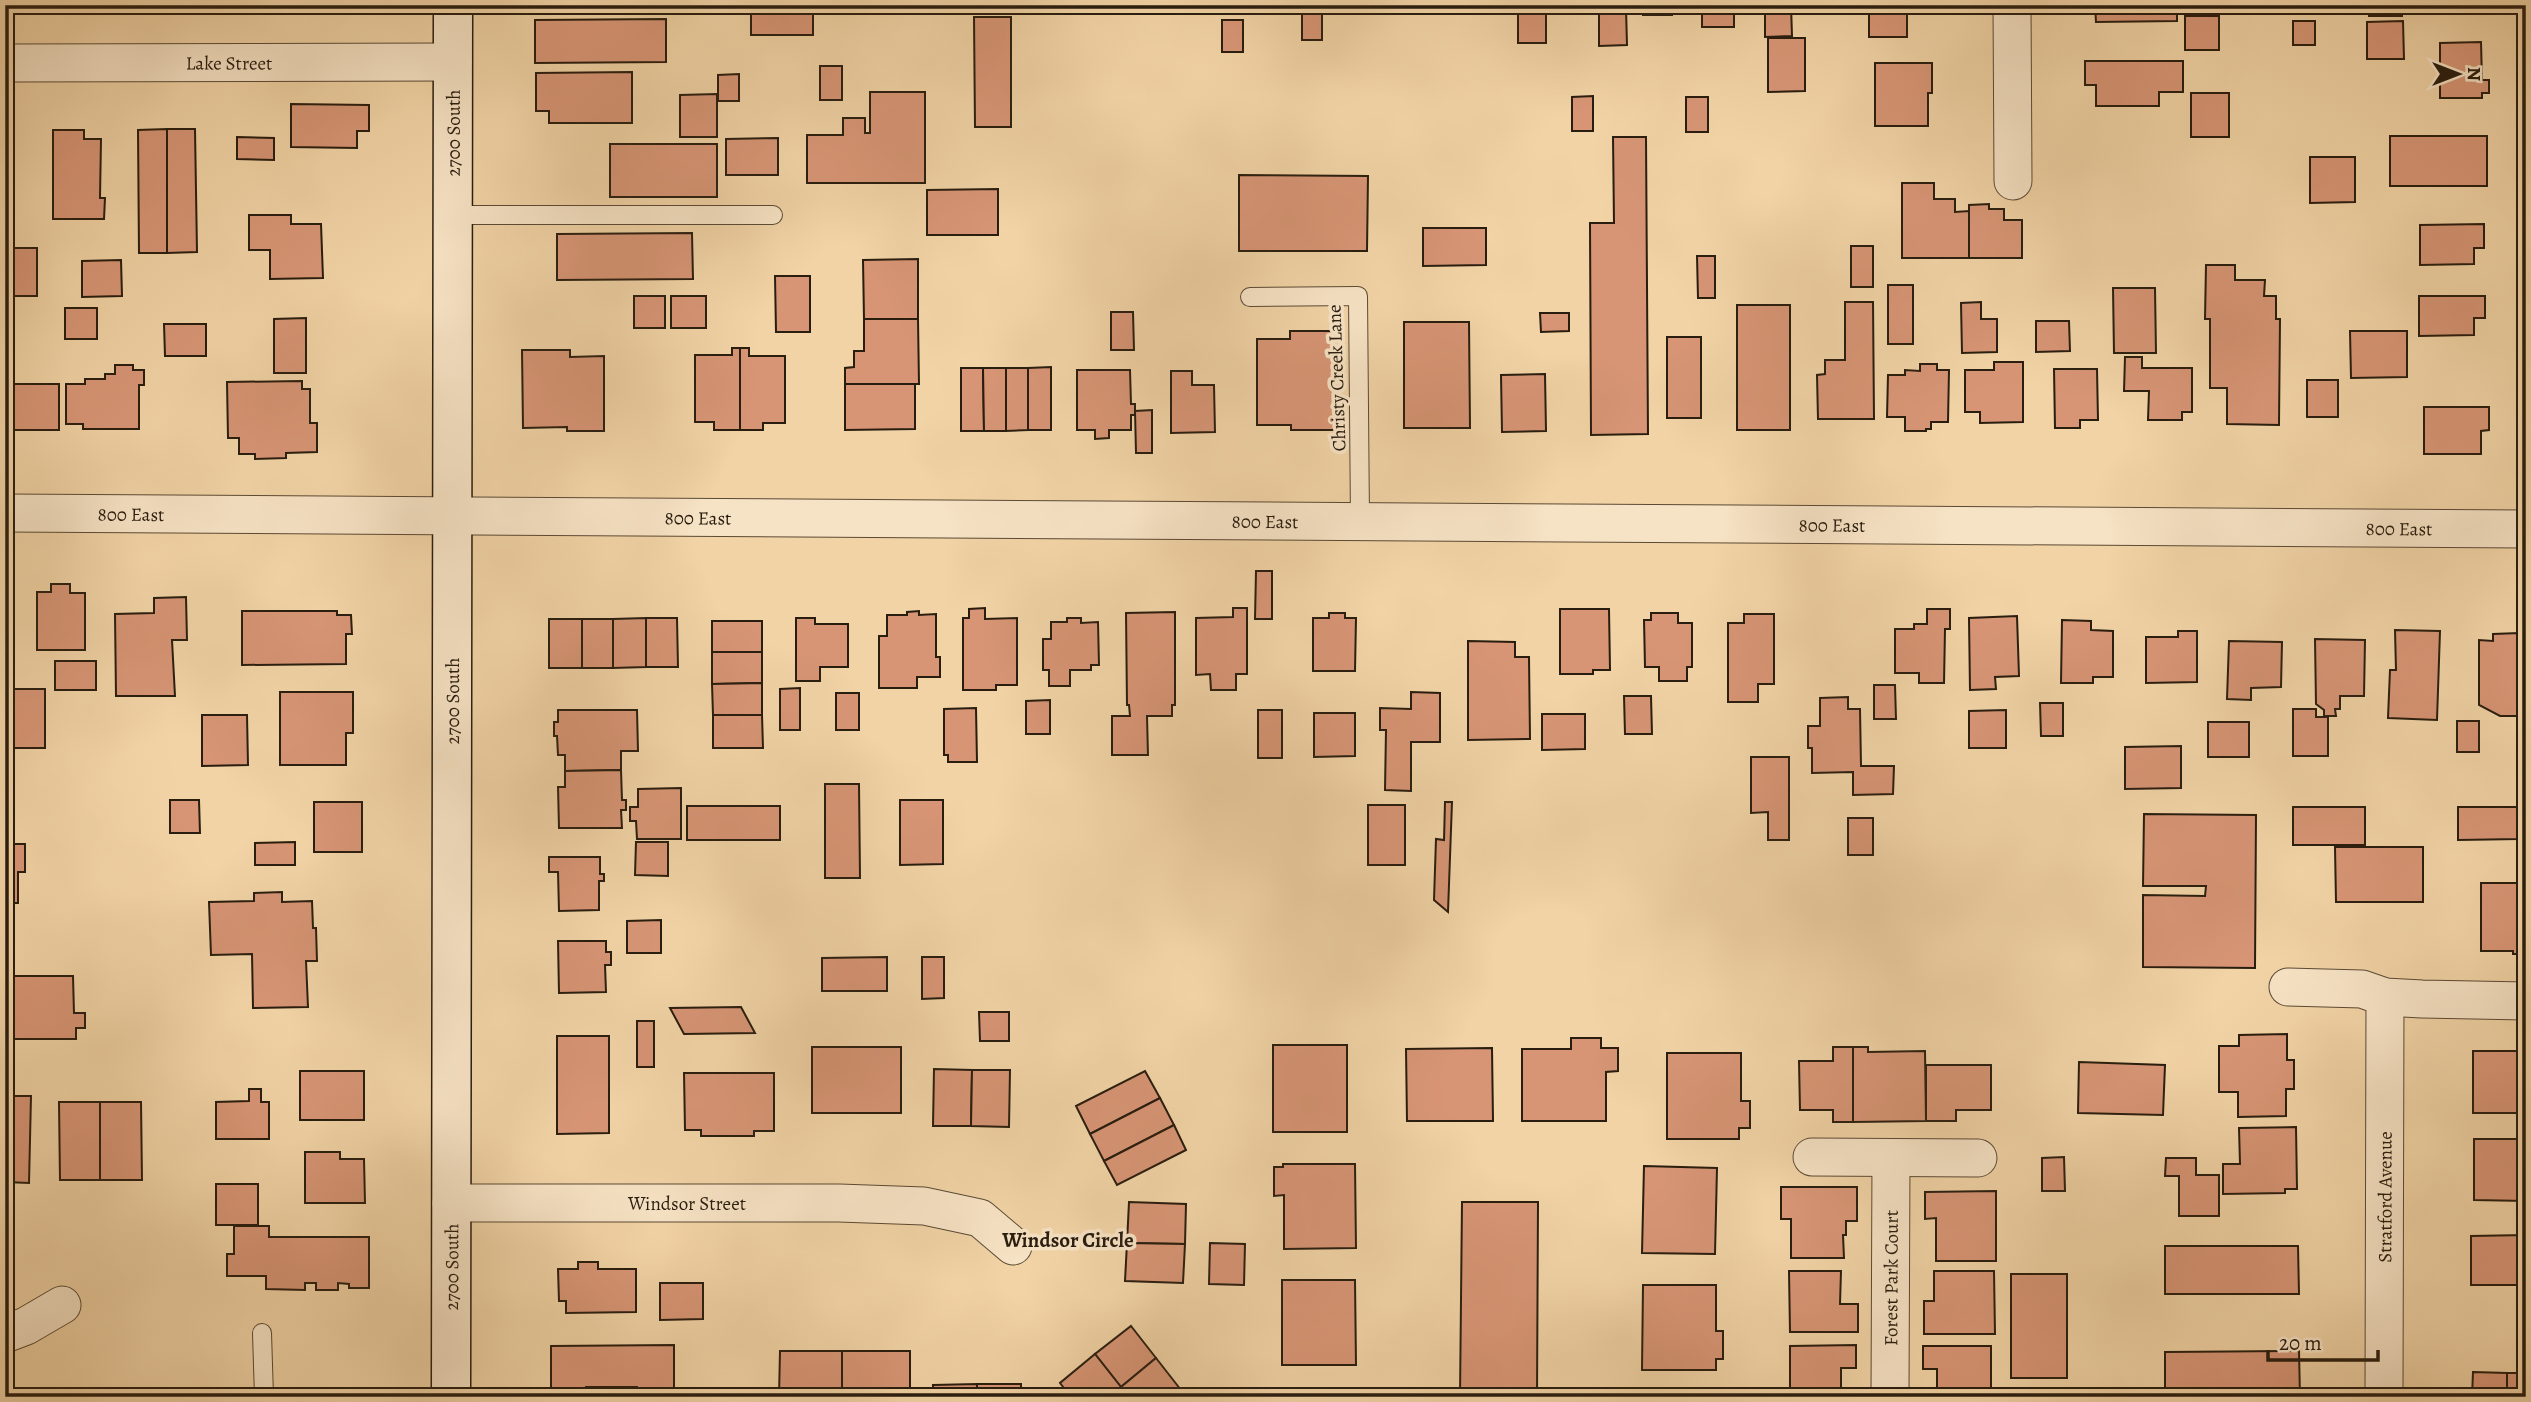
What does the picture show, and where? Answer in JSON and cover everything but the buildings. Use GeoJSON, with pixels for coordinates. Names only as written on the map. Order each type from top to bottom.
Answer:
{"type":"FeatureCollection","features":[{"type":"Feature","properties":{"kind":"street","name":"2700 South"},"geometry":{"type":"LineString","coordinates":[[451,1397],[453,5]]}},
{"type":"Feature","properties":{"kind":"street"},"geometry":{"type":"LineString","coordinates":[[2012,5],[2012,181]]}},
{"type":"Feature","properties":{"kind":"street","name":"Lake Street"},"geometry":{"type":"LineString","coordinates":[[5,63],[453,62]]}},
{"type":"Feature","properties":{"kind":"street","name":"800 East"},"geometry":{"type":"LineString","coordinates":[[5,513],[2526,529]]}},
{"type":"Feature","properties":{"kind":"street"},"geometry":{"type":"LineString","coordinates":[[2288,987],[2362,989],[2385,997],[2526,1001]]}},
{"type":"Feature","properties":{"kind":"street","name":"Stratford Avenue"},"geometry":{"type":"LineString","coordinates":[[2384,1397],[2385,997]]}},
{"type":"Feature","properties":{"kind":"street"},"geometry":{"type":"LineString","coordinates":[[1812,1157],[1978,1158]]}},
{"type":"Feature","properties":{"kind":"street","name":"Forest Park Court"},"geometry":{"type":"LineString","coordinates":[[1889,1397],[1891,1158]]}},
{"type":"Feature","properties":{"kind":"street","name":"Windsor Street"},"geometry":{"type":"LineString","coordinates":[[451,1203],[839,1203],[924,1206],[979,1218],[1013,1246]]}},
{"type":"Feature","properties":{"kind":"street"},"geometry":{"type":"LineString","coordinates":[[5,1334],[26,1326],[62,1305]]}},
{"type":"Feature","properties":{"kind":"lane"},"geometry":{"type":"LineString","coordinates":[[453,215],[773,215]]}},
{"type":"Feature","properties":{"kind":"lane","name":"Christy Creek Lane"},"geometry":{"type":"LineString","coordinates":[[1250,297],[1359,296],[1360,522]]}},
{"type":"Feature","properties":{"kind":"lane"},"geometry":{"type":"LineString","coordinates":[[262,1333],[264,1397]]}},
{"type":"Feature","properties":{"kind":"district","name":"Windsor Circle"},"geometry":{"type":"Point","coordinates":[1068,1240]}}]}
